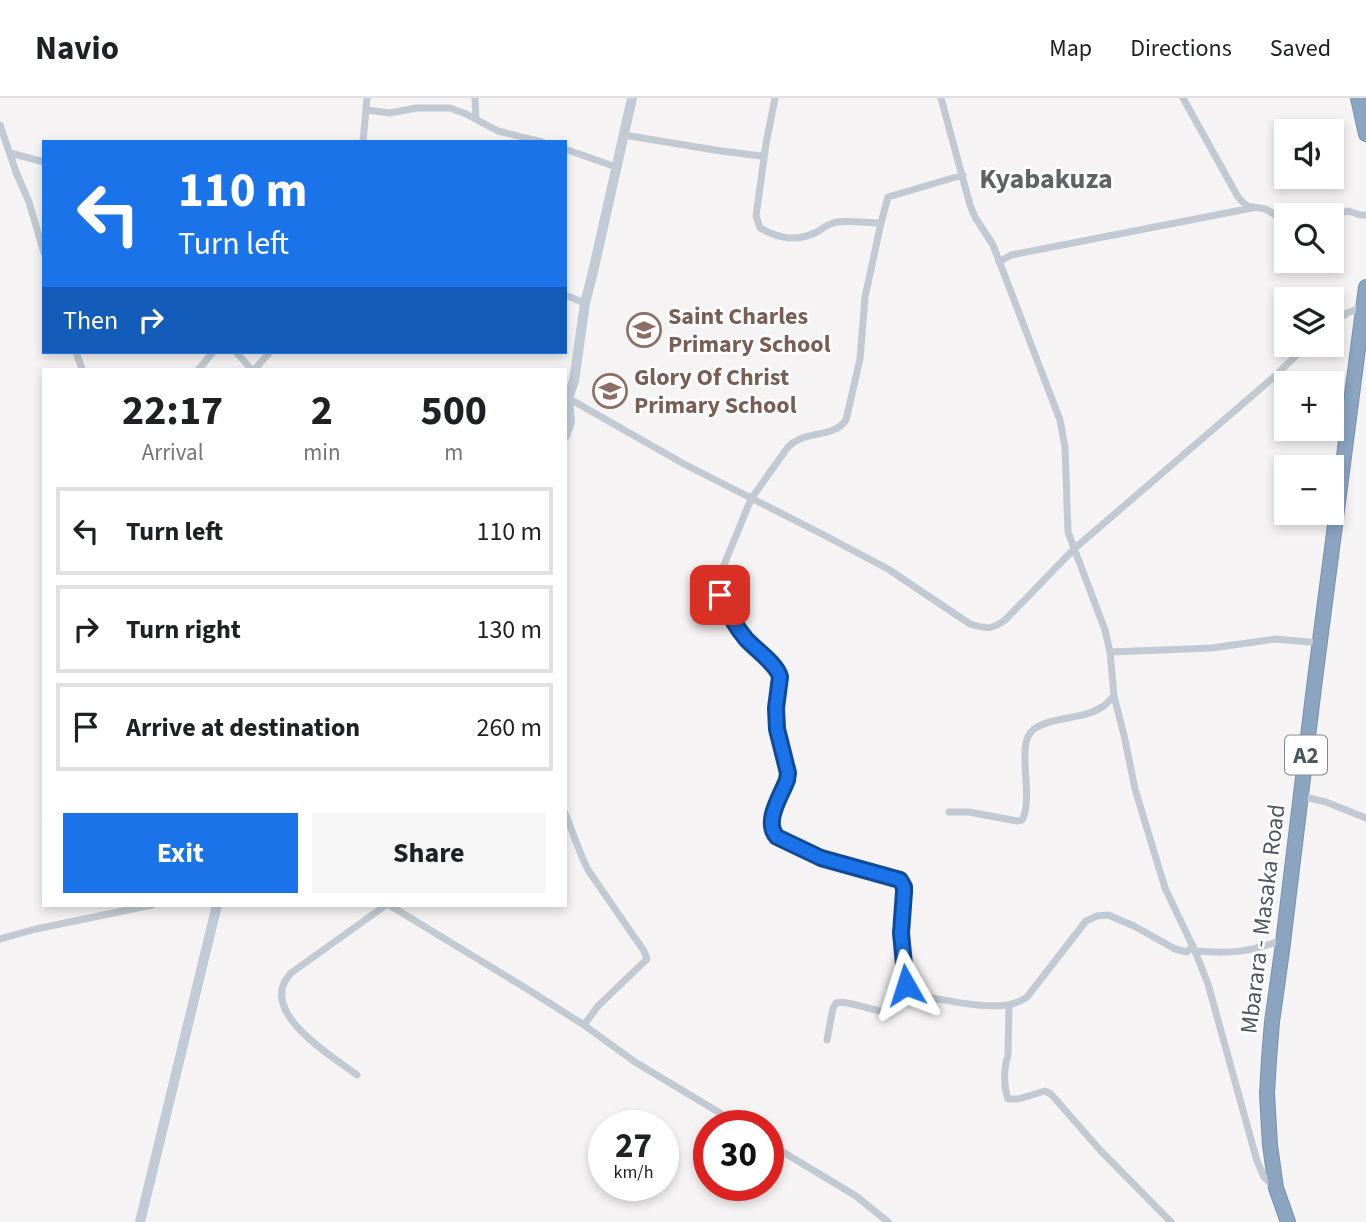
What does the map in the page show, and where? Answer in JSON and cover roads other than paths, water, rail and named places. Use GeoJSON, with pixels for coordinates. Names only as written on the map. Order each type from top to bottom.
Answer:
{"type":"FeatureCollection","features":[{"type":"Feature","properties":{"kind":"highway"},"geometry":{"type":"LineString","coordinates":[[1359,98],[1366,134]]}},
{"type":"Feature","properties":{"kind":"highway","name":"Mbarara - Masaka Road"},"geometry":{"type":"LineString","coordinates":[[1288,1222],[1276,1188],[1269,1133],[1266,1094],[1272,1022],[1320,643],[1362,352],[1366,288]]}},
{"type":"Feature","properties":{"kind":"street"},"geometry":{"type":"LineString","coordinates":[[363,140],[367,98]]}},
{"type":"Feature","properties":{"kind":"street"},"geometry":{"type":"LineString","coordinates":[[475,98],[476,119]]}},
{"type":"Feature","properties":{"kind":"street"},"geometry":{"type":"LineString","coordinates":[[567,430],[570,422],[568,398],[574,381],[585,303],[632,98]]}},
{"type":"Feature","properties":{"kind":"street"},"geometry":{"type":"LineString","coordinates":[[775,98],[756,216],[758,225],[784,239],[809,235],[836,222],[881,223]]}},
{"type":"Feature","properties":{"kind":"street"},"geometry":{"type":"LineString","coordinates":[[941,98],[970,205],[993,245],[1060,420],[1065,447],[1069,532],[1105,630],[1114,696],[1135,789],[1161,877],[1194,948],[1211,996],[1256,1161],[1264,1177],[1276,1188]]}},
{"type":"Feature","properties":{"kind":"street"},"geometry":{"type":"LineString","coordinates":[[1183,98],[1238,197],[1252,208],[1266,210],[1274,215]]}},
{"type":"Feature","properties":{"kind":"street"},"geometry":{"type":"LineString","coordinates":[[367,110],[390,113],[416,108],[450,108],[498,131],[534,140]]}},
{"type":"Feature","properties":{"kind":"street"},"geometry":{"type":"LineString","coordinates":[[0,125],[42,246]]}},
{"type":"Feature","properties":{"kind":"street"},"geometry":{"type":"LineString","coordinates":[[624,135],[721,151],[761,156],[765,153]]}},
{"type":"Feature","properties":{"kind":"street"},"geometry":{"type":"LineString","coordinates":[[567,150],[616,167]]}},
{"type":"Feature","properties":{"kind":"street"},"geometry":{"type":"LineString","coordinates":[[10,153],[42,161]]}},
{"type":"Feature","properties":{"kind":"street"},"geometry":{"type":"LineString","coordinates":[[963,175],[888,197],[865,297],[860,359],[846,420],[837,429],[794,440],[788,447],[751,499],[719,577],[720,595],[729,614],[744,636],[779,672],[777,729],[788,773],[771,829],[777,837],[821,858],[895,877],[902,882],[904,892],[901,933],[905,977],[907,988],[918,996],[974,1004],[1009,1005],[1021,1001],[1027,997],[1086,921],[1093,917],[1108,915],[1187,952],[1194,948],[1226,953],[1254,950],[1283,939]]}},
{"type":"Feature","properties":{"kind":"street"},"geometry":{"type":"LineString","coordinates":[[999,262],[1011,255],[1252,208]]}},
{"type":"Feature","properties":{"kind":"street"},"geometry":{"type":"LineString","coordinates":[[1344,212],[1366,215]]}},
{"type":"Feature","properties":{"kind":"street"},"geometry":{"type":"LineString","coordinates":[[993,245],[1011,255]]}},
{"type":"Feature","properties":{"kind":"street"},"geometry":{"type":"LineString","coordinates":[[567,297],[585,303]]}},
{"type":"Feature","properties":{"kind":"street"},"geometry":{"type":"LineString","coordinates":[[1344,315],[1364,307]]}},
{"type":"Feature","properties":{"kind":"street"},"geometry":{"type":"LineString","coordinates":[[200,368],[211,354]]}},
{"type":"Feature","properties":{"kind":"street"},"geometry":{"type":"LineString","coordinates":[[238,354],[252,368]]}},
{"type":"Feature","properties":{"kind":"street"},"geometry":{"type":"LineString","coordinates":[[254,368],[268,354]]}},
{"type":"Feature","properties":{"kind":"street"},"geometry":{"type":"LineString","coordinates":[[568,398],[684,464],[888,569],[970,624],[993,628],[1005,620],[1074,549],[1295,357]]}},
{"type":"Feature","properties":{"kind":"street"},"geometry":{"type":"LineString","coordinates":[[1110,652],[1212,648],[1275,639],[1320,643]]}},
{"type":"Feature","properties":{"kind":"street"},"geometry":{"type":"LineString","coordinates":[[949,812],[969,812],[1022,820],[1027,806],[1026,745],[1030,733],[1052,722],[1101,708],[1114,696]]}},
{"type":"Feature","properties":{"kind":"street"},"geometry":{"type":"LineString","coordinates":[[1301,796],[1326,802],[1366,818]]}},
{"type":"Feature","properties":{"kind":"street"},"geometry":{"type":"LineString","coordinates":[[567,818],[588,870],[647,959],[598,1006],[584,1025]]}},
{"type":"Feature","properties":{"kind":"street"},"geometry":{"type":"LineString","coordinates":[[0,939],[142,907]]}},
{"type":"Feature","properties":{"kind":"street"},"geometry":{"type":"LineString","coordinates":[[140,1222],[217,907]]}},
{"type":"Feature","properties":{"kind":"street"},"geometry":{"type":"LineString","coordinates":[[357,1075],[300,1031],[285,1011],[283,986],[291,973],[385,907]]}},
{"type":"Feature","properties":{"kind":"street"},"geometry":{"type":"LineString","coordinates":[[392,907],[451,941],[584,1025],[635,1062],[715,1110]]}},
{"type":"Feature","properties":{"kind":"street"},"geometry":{"type":"LineString","coordinates":[[827,1040],[836,1003],[887,1012],[910,992]]}},
{"type":"Feature","properties":{"kind":"street"},"geometry":{"type":"LineString","coordinates":[[1009,1005],[1008,1056],[1004,1064],[1008,1099],[1018,1099],[1045,1091],[1051,1094],[1100,1150],[1171,1222]]}},
{"type":"Feature","properties":{"kind":"street"},"geometry":{"type":"LineString","coordinates":[[784,1153],[856,1196],[888,1222]]}},
{"type":"Feature","properties":{"kind":"place","name":"Saint Charles Primary School"},"geometry":{"type":"Point","coordinates":[644,330]}},
{"type":"Feature","properties":{"kind":"place","name":"Glory Of Christ Primary School"},"geometry":{"type":"Point","coordinates":[610,391]}},
{"type":"Feature","properties":{"kind":"district","name":"Kyabakuza"},"geometry":{"type":"Point","coordinates":[1046,179]}}]}
